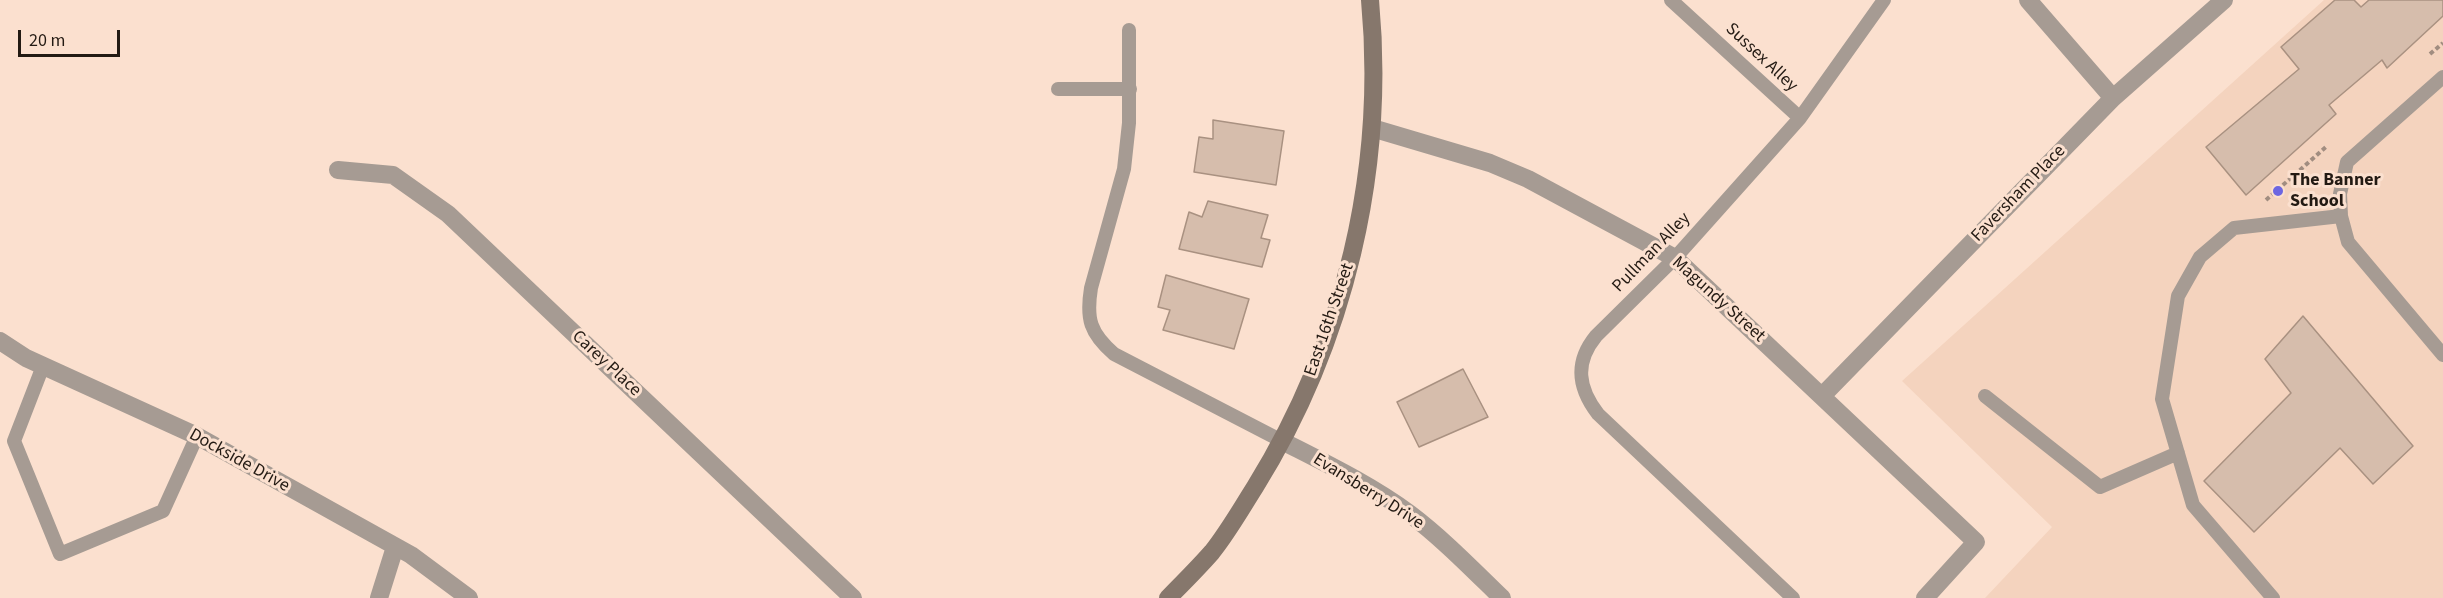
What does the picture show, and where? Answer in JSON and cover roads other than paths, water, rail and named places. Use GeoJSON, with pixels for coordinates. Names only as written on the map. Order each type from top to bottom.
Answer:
{"type":"FeatureCollection","features":[{"type":"Feature","properties":{"kind":"street","name":"East 16th Street"},"geometry":{"type":"LineString","coordinates":[[1168,598],[1213,551],[1239,512],[1282,441],[1327,339],[1348,275],[1364,202],[1372,128],[1374,48],[1370,0]]}},
{"type":"Feature","properties":{"kind":"street"},"geometry":{"type":"LineString","coordinates":[[2028,0],[2113,98]]}},
{"type":"Feature","properties":{"kind":"street","name":"Faversham Place"},"geometry":{"type":"LineString","coordinates":[[1822,396],[2113,98],[2224,0]]}},
{"type":"Feature","properties":{"kind":"street","name":"Magundy Street"},"geometry":{"type":"LineString","coordinates":[[1372,128],[1418,140],[1509,171],[1675,258],[1976,542],[1925,598]]}},
{"type":"Feature","properties":{"kind":"street","name":"Carey Place"},"geometry":{"type":"LineString","coordinates":[[338,170],[393,176],[448,214],[853,598]]}},
{"type":"Feature","properties":{"kind":"street","name":"Dockside Drive"},"geometry":{"type":"LineString","coordinates":[[0,341],[26,358],[197,436],[411,555],[469,598]]}},
{"type":"Feature","properties":{"kind":"street","name":"Evansberry Drive"},"geometry":{"type":"LineString","coordinates":[[1282,441],[1368,487],[1408,512],[1439,537],[1502,598]]}},
{"type":"Feature","properties":{"kind":"street"},"geometry":{"type":"LineString","coordinates":[[379,598],[395,547]]}},
{"type":"Feature","properties":{"kind":"lane","name":"Sussex Alley"},"geometry":{"type":"LineString","coordinates":[[1671,0],[1800,118]]}},
{"type":"Feature","properties":{"kind":"lane","name":"Pullman Alley"},"geometry":{"type":"LineString","coordinates":[[1793,598],[1598,414],[1583,391],[1581,369],[1589,345],[1675,258],[1800,118],[1884,0]]}},
{"type":"Feature","properties":{"kind":"lane"},"geometry":{"type":"LineString","coordinates":[[1129,30],[1129,123],[1124,169],[1091,288],[1088,306],[1091,327],[1100,341],[1114,354],[1282,441]]}},
{"type":"Feature","properties":{"kind":"lane"},"geometry":{"type":"LineString","coordinates":[[2443,77],[2347,162],[2340,194],[2341,216],[2348,242],[2443,355]]}},
{"type":"Feature","properties":{"kind":"lane"},"geometry":{"type":"LineString","coordinates":[[1058,88],[1130,89]]}},
{"type":"Feature","properties":{"kind":"lane"},"geometry":{"type":"LineString","coordinates":[[2273,598],[2193,505],[2162,399],[2178,296],[2200,257],[2234,228],[2341,216]]}},
{"type":"Feature","properties":{"kind":"lane"},"geometry":{"type":"LineString","coordinates":[[43,366],[14,441],[60,554],[163,511],[197,436]]}},
{"type":"Feature","properties":{"kind":"lane"},"geometry":{"type":"LineString","coordinates":[[1985,396],[2100,487],[2178,453]]}},
{"type":"Feature","properties":{"kind":"place","name":"The Banner School"},"geometry":{"type":"Point","coordinates":[2278,191]}}]}
